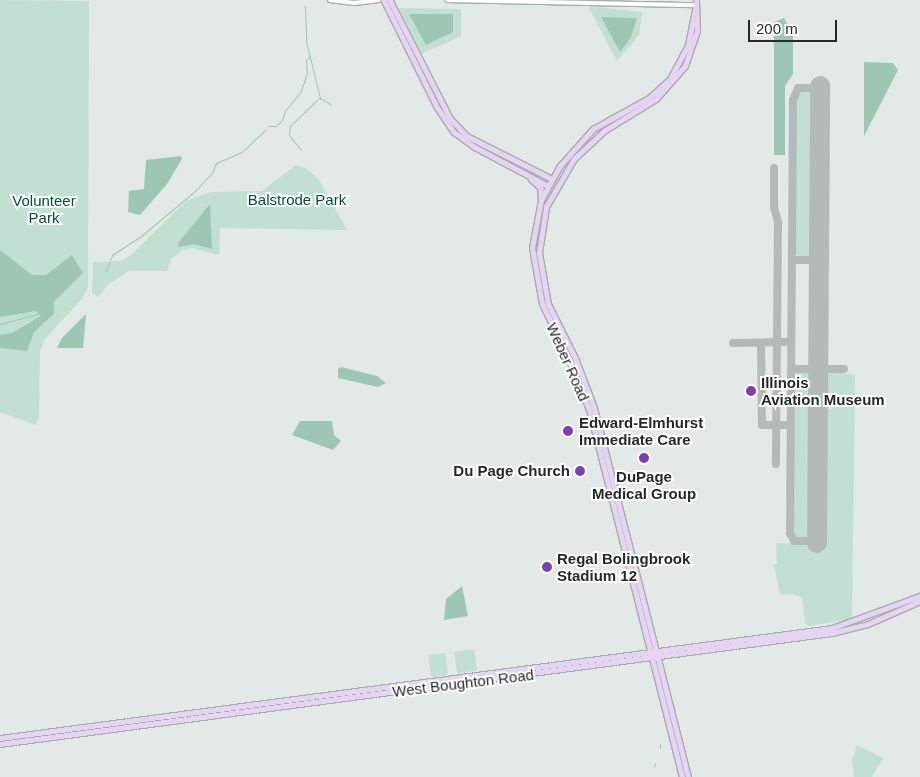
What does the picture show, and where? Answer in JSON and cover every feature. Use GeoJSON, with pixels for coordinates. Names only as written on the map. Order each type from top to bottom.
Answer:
{"type":"FeatureCollection","features":[{"type":"Feature","properties":{"kind":"main road"},"geometry":{"type":"LineString","coordinates":[[384,0],[445,121],[470,143],[554,189]]}},
{"type":"Feature","properties":{"kind":"main road"},"geometry":{"type":"LineString","coordinates":[[390,0],[450,118],[467,136],[558,182]]}},
{"type":"Feature","properties":{"kind":"main road","name":"Weber Road"},"geometry":{"type":"LineString","coordinates":[[682,777],[589,410],[539,296],[532,248],[541,200],[552,178],[581,140],[600,124],[649,98],[670,79],[688,45],[696,3]]}},
{"type":"Feature","properties":{"kind":"main road","name":"Weber Road"},"geometry":{"type":"LineString","coordinates":[[688,777],[658,651],[590,396],[543,287],[540,234],[554,189],[590,142],[656,99],[679,75],[696,39],[696,3]]}},
{"type":"Feature","properties":{"kind":"main road"},"geometry":{"type":"LineString","coordinates":[[526,174],[540,188],[541,200]]}},
{"type":"Feature","properties":{"kind":"main road"},"geometry":{"type":"LineString","coordinates":[[630,574],[641,592]]}},
{"type":"Feature","properties":{"kind":"main road","name":"West Boughton Road"},"geometry":{"type":"LineString","coordinates":[[0,738],[840,626],[920,596]]}},
{"type":"Feature","properties":{"kind":"main road","name":"West Boughton Road"},"geometry":{"type":"LineString","coordinates":[[0,744],[652,659],[848,630],[920,601]]}},
{"type":"Feature","properties":{"kind":"street"},"geometry":{"type":"LineString","coordinates":[[330,0],[354,3],[380,0]]}},
{"type":"Feature","properties":{"kind":"street"},"geometry":{"type":"LineString","coordinates":[[447,0],[696,3]]}},
{"type":"Feature","properties":{"kind":"green space","name":"Volunteer Park"},"geometry":{"type":"Polygon","coordinates":[[[0,0],[89,1],[88,287],[82,299],[44,340],[40,351],[39,417],[36,425],[0,412],[0,0]]]}},
{"type":"Feature","properties":{"kind":"green space"},"geometry":{"type":"Polygon","coordinates":[[[588,6],[642,12],[639,35],[617,61],[588,6]]]}},
{"type":"Feature","properties":{"kind":"green space"},"geometry":{"type":"Polygon","coordinates":[[[399,8],[461,9],[461,36],[421,54],[399,8]]]}},
{"type":"Feature","properties":{"kind":"green space"},"geometry":{"type":"Polygon","coordinates":[[[806,90],[814,93],[813,255],[805,257],[796,255],[795,249],[794,130],[795,99],[798,92],[806,90]]]}},
{"type":"Feature","properties":{"kind":"green space","name":"Balstrode Park"},"geometry":{"type":"Polygon","coordinates":[[[296,165],[306,168],[319,180],[347,230],[220,228],[219,255],[192,248],[183,250],[171,259],[167,271],[129,271],[107,285],[99,297],[92,293],[93,262],[121,261],[131,255],[186,201],[211,192],[262,191],[296,165]]]}},
{"type":"Feature","properties":{"kind":"green space"},"geometry":{"type":"Polygon","coordinates":[[[806,371],[812,374],[811,536],[803,538],[795,536],[793,529],[793,395],[796,373],[806,371]]]}},
{"type":"Feature","properties":{"kind":"green space"},"geometry":{"type":"Polygon","coordinates":[[[837,372],[855,375],[852,619],[809,626],[805,623],[802,598],[792,594],[780,595],[774,565],[777,564],[776,543],[810,544],[810,551],[824,552],[824,375],[837,372]]]}},
{"type":"Feature","properties":{"kind":"green space"},"geometry":{"type":"Polygon","coordinates":[[[474,649],[477,671],[457,674],[454,652],[474,649]]]}},
{"type":"Feature","properties":{"kind":"green space"},"geometry":{"type":"Polygon","coordinates":[[[445,653],[448,675],[431,677],[428,655],[445,653]]]}},
{"type":"Feature","properties":{"kind":"green space"},"geometry":{"type":"Polygon","coordinates":[[[857,745],[883,758],[872,777],[854,777],[852,761],[857,745]]]}},
{"type":"Feature","properties":{"kind":"shaded area"},"geometry":{"type":"Polygon","coordinates":[[[409,14],[453,14],[453,32],[426,45],[409,14]]]}},
{"type":"Feature","properties":{"kind":"shaded area"},"geometry":{"type":"Polygon","coordinates":[[[601,17],[637,18],[631,37],[620,52],[601,17]]]}},
{"type":"Feature","properties":{"kind":"shaded area"},"geometry":{"type":"Polygon","coordinates":[[[784,18],[793,35],[793,74],[785,86],[785,155],[774,155],[774,22],[784,18]]]}},
{"type":"Feature","properties":{"kind":"shaded area"},"geometry":{"type":"Polygon","coordinates":[[[864,62],[893,63],[898,70],[864,136],[864,62]]]}},
{"type":"Feature","properties":{"kind":"shaded area"},"geometry":{"type":"Polygon","coordinates":[[[181,156],[182,159],[167,184],[140,215],[128,212],[129,191],[144,189],[146,160],[181,156]]]}},
{"type":"Feature","properties":{"kind":"shaded area"},"geometry":{"type":"Polygon","coordinates":[[[210,204],[212,249],[194,244],[179,247],[178,243],[210,204]]]}},
{"type":"Feature","properties":{"kind":"shaded area"},"geometry":{"type":"Polygon","coordinates":[[[0,250],[32,275],[46,275],[72,255],[83,273],[54,302],[54,314],[34,332],[27,351],[0,348],[0,335],[12,333],[41,316],[36,311],[0,317],[0,250]]]}},
{"type":"Feature","properties":{"kind":"shaded area"},"geometry":{"type":"Polygon","coordinates":[[[86,314],[83,348],[57,348],[62,338],[86,314]]]}},
{"type":"Feature","properties":{"kind":"shaded area"},"geometry":{"type":"Polygon","coordinates":[[[341,367],[377,376],[386,383],[378,387],[338,378],[338,369],[341,367]]]}},
{"type":"Feature","properties":{"kind":"shaded area"},"geometry":{"type":"Polygon","coordinates":[[[300,421],[332,421],[334,435],[341,441],[333,450],[292,435],[300,421]]]}},
{"type":"Feature","properties":{"kind":"shaded area"},"geometry":{"type":"Polygon","coordinates":[[[462,586],[468,616],[444,620],[446,599],[462,586]]]}},
{"type":"Feature","properties":{"kind":"waterway"},"geometry":{"type":"LineString","coordinates":[[305,6],[306,41],[320,98],[330,104]]}},
{"type":"Feature","properties":{"kind":"waterway"},"geometry":{"type":"LineString","coordinates":[[268,126],[276,126],[282,120],[285,111],[301,91],[307,73],[306,60],[310,56]]}},
{"type":"Feature","properties":{"kind":"waterway"},"geometry":{"type":"LineString","coordinates":[[301,150],[289,135],[290,126],[319,98]]}},
{"type":"Feature","properties":{"kind":"waterway"},"geometry":{"type":"LineString","coordinates":[[106,271],[112,255],[140,237],[195,191],[212,173],[216,163],[242,152],[265,130]]}},
{"type":"Feature","properties":{"kind":"waterway"},"geometry":{"type":"LineString","coordinates":[[0,324],[41,313]]}},
{"type":"Feature","properties":{"kind":"waterway"},"geometry":{"type":"LineString","coordinates":[[654,767],[655,763]]}},
{"type":"Feature","properties":{"kind":"taxiway"},"geometry":{"type":"LineString","coordinates":[[817,541],[794,541],[790,533],[793,100],[798,88],[820,88]]}},
{"type":"Feature","properties":{"kind":"taxiway"},"geometry":{"type":"LineString","coordinates":[[774,168],[774,207],[778,222],[776,464]]}},
{"type":"Feature","properties":{"kind":"taxiway"},"geometry":{"type":"LineString","coordinates":[[792,260],[819,260]]}},
{"type":"Feature","properties":{"kind":"taxiway"},"geometry":{"type":"LineString","coordinates":[[733,343],[791,342]]}},
{"type":"Feature","properties":{"kind":"taxiway"},"geometry":{"type":"LineString","coordinates":[[761,343],[762,425],[791,425]]}},
{"type":"Feature","properties":{"kind":"taxiway"},"geometry":{"type":"LineString","coordinates":[[791,369],[844,369]]}},
{"type":"Feature","properties":{"kind":"runway"},"geometry":{"type":"LineString","coordinates":[[817,543],[820,86]]}},
{"type":"Feature","properties":{"kind":"place","name":"Illinois Aviation Museum"},"geometry":{"type":"Point","coordinates":[751,391]}},
{"type":"Feature","properties":{"kind":"place","name":"Edward-Elmhurst Immediate Care"},"geometry":{"type":"Point","coordinates":[568,431]}},
{"type":"Feature","properties":{"kind":"place","name":"DuPage Medical Group"},"geometry":{"type":"Point","coordinates":[644,458]}},
{"type":"Feature","properties":{"kind":"place","name":"Du Page Church"},"geometry":{"type":"Point","coordinates":[580,471]}},
{"type":"Feature","properties":{"kind":"place","name":"Regal Bolingbrook Stadium 12"},"geometry":{"type":"Point","coordinates":[547,567]}}]}
